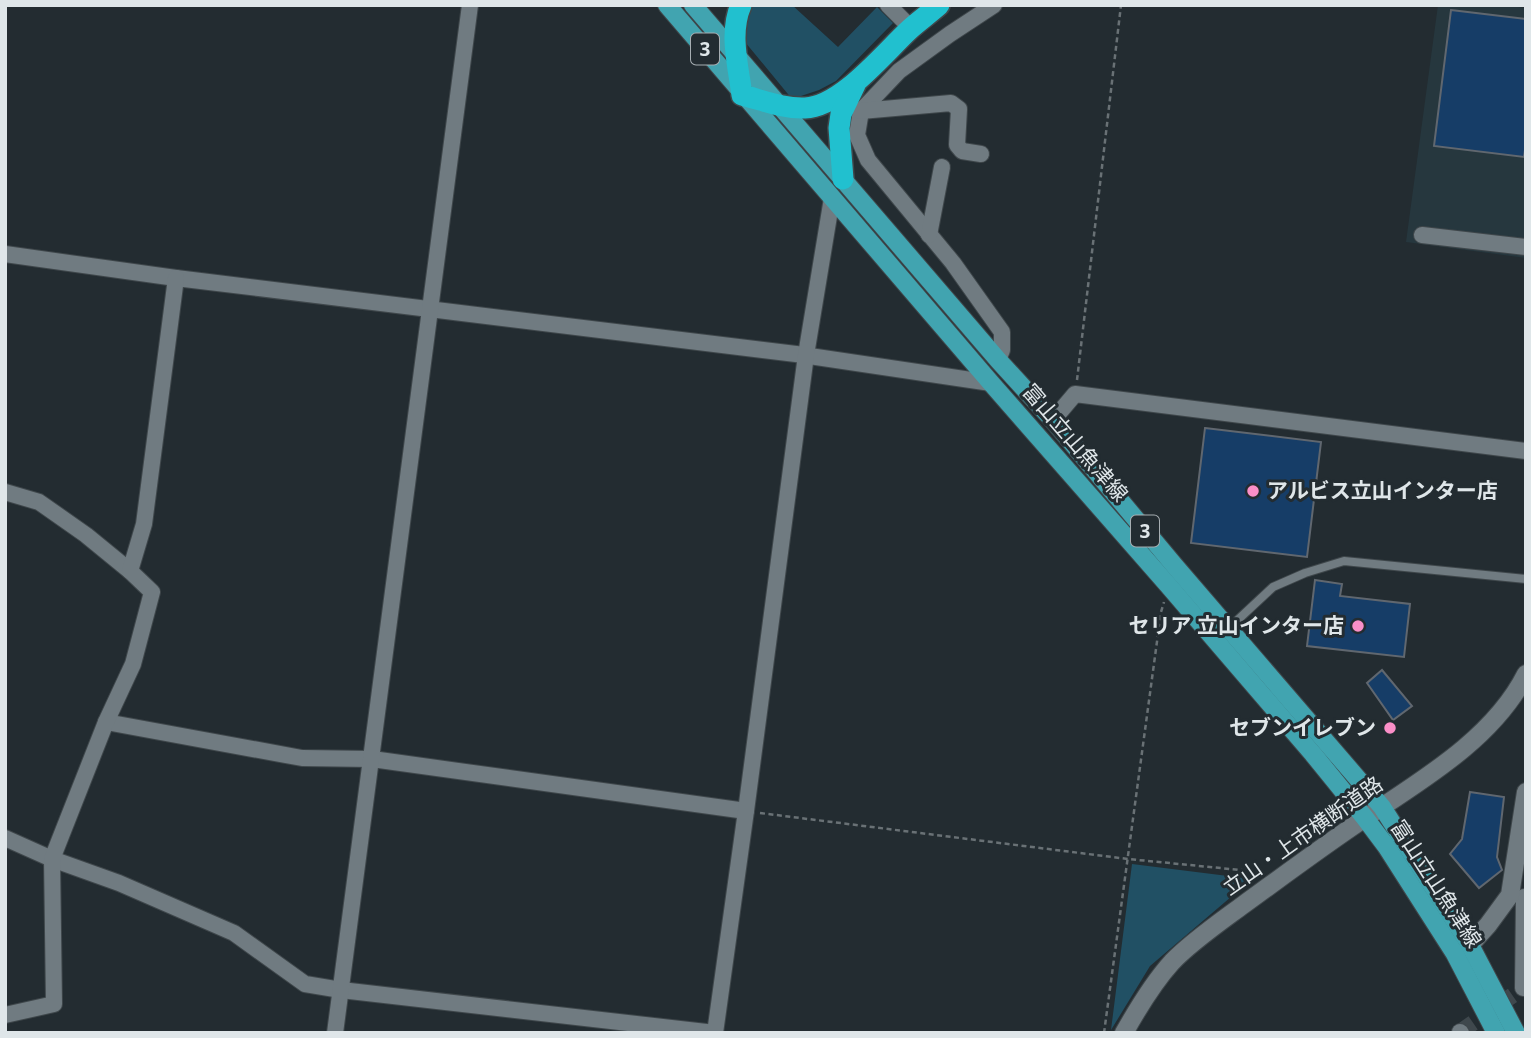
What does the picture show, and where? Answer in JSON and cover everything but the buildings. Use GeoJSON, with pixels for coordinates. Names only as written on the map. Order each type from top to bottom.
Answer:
{"type":"FeatureCollection","features":[{"type":"Feature","properties":{"kind":"highway"},"geometry":{"type":"LineString","coordinates":[[741,5],[734,30],[742,94],[793,108],[814,107],[838,96],[939,5]]}},
{"type":"Feature","properties":{"kind":"highway"},"geometry":{"type":"LineString","coordinates":[[843,179],[839,128],[841,114],[860,77]]}},
{"type":"Feature","properties":{"kind":"main road","name":"富山立山魚津線"},"geometry":{"type":"LineString","coordinates":[[667,5],[1168,585],[1365,818],[1455,954],[1496,1033]]}},
{"type":"Feature","properties":{"kind":"main road","name":"富山立山魚津線"},"geometry":{"type":"LineString","coordinates":[[693,5],[998,360],[1053,420],[1382,807],[1470,945],[1516,1033]]}},
{"type":"Feature","properties":{"kind":"street"},"geometry":{"type":"LineString","coordinates":[[335,1033],[470,5]]}},
{"type":"Feature","properties":{"kind":"street"},"geometry":{"type":"LineString","coordinates":[[888,5],[911,28]]}},
{"type":"Feature","properties":{"kind":"street"},"geometry":{"type":"LineString","coordinates":[[994,5],[899,71],[861,111],[857,135],[868,160],[953,263],[1002,332],[1002,350],[998,360]]}},
{"type":"Feature","properties":{"kind":"street"},"geometry":{"type":"LineString","coordinates":[[861,111],[951,103],[959,109],[957,145],[962,151],[981,154]]}},
{"type":"Feature","properties":{"kind":"street"},"geometry":{"type":"LineString","coordinates":[[929,235],[942,167]]}},
{"type":"Feature","properties":{"kind":"street"},"geometry":{"type":"LineString","coordinates":[[5,838],[52,859],[119,883],[234,933],[305,984],[715,1033],[806,355],[832,198]]}},
{"type":"Feature","properties":{"kind":"street"},"geometry":{"type":"LineString","coordinates":[[1422,234],[1526,247]]}},
{"type":"Feature","properties":{"kind":"street"},"geometry":{"type":"LineString","coordinates":[[5,254],[176,278],[806,355],[991,383]]}},
{"type":"Feature","properties":{"kind":"street"},"geometry":{"type":"LineString","coordinates":[[130,571],[144,524],[176,278]]}},
{"type":"Feature","properties":{"kind":"street"},"geometry":{"type":"LineString","coordinates":[[1053,420],[1075,394],[1526,451]]}},
{"type":"Feature","properties":{"kind":"street"},"geometry":{"type":"LineString","coordinates":[[5,492],[39,502],[86,535],[152,592],[133,664],[106,722],[52,859],[54,1004],[5,1015]]}},
{"type":"Feature","properties":{"kind":"street","name":"立山・上市横断道路"},"geometry":{"type":"LineString","coordinates":[[1124,1033],[1143,1000],[1173,962],[1285,874],[1424,779],[1468,745],[1524,684]]}},
{"type":"Feature","properties":{"kind":"street"},"geometry":{"type":"LineString","coordinates":[[106,722],[302,758],[372,759],[746,811]]}},
{"type":"Feature","properties":{"kind":"street"},"geometry":{"type":"LineString","coordinates":[[1523,988],[1520,897],[1526,792]]}},
{"type":"Feature","properties":{"kind":"street"},"geometry":{"type":"LineString","coordinates":[[1470,945],[1520,897]]}},
{"type":"Feature","properties":{"kind":"lane"},"geometry":{"type":"LineString","coordinates":[[1228,628],[1273,587],[1305,573],[1344,561],[1526,579]]}},
{"type":"Feature","properties":{"kind":"path"},"geometry":{"type":"LineString","coordinates":[[1075,394],[1121,5]]}},
{"type":"Feature","properties":{"kind":"path"},"geometry":{"type":"LineString","coordinates":[[1104,1033],[1161,612],[1168,585]]}},
{"type":"Feature","properties":{"kind":"path"},"geometry":{"type":"LineString","coordinates":[[746,811],[1128,859],[1285,874]]}},
{"type":"Feature","properties":{"kind":"shaded area"},"geometry":{"type":"Polygon","coordinates":[[[748,5],[792,5],[838,47],[877,7],[893,23],[836,81],[792,99],[745,42],[741,16],[748,5]]]}},
{"type":"Feature","properties":{"kind":"shaded area"},"geometry":{"type":"Polygon","coordinates":[[[1438,5],[1504,5],[1526,8],[1526,258],[1406,242],[1438,5]]]}},
{"type":"Feature","properties":{"kind":"shaded area"},"geometry":{"type":"Polygon","coordinates":[[[1132,864],[1252,879],[1150,966],[1111,1030],[1132,864]]]}},
{"type":"Feature","properties":{"kind":"tunnel"},"geometry":{"type":"LineString","coordinates":[[1460,1032],[1523,988]]}},
{"type":"Feature","properties":{"kind":"place","name":"アルビス立山インター店"},"geometry":{"type":"Point","coordinates":[1253,491]}},
{"type":"Feature","properties":{"kind":"place","name":"セリア 立山インター店"},"geometry":{"type":"Point","coordinates":[1358,626]}},
{"type":"Feature","properties":{"kind":"place","name":"セブンイレブン"},"geometry":{"type":"Point","coordinates":[1390,728]}}]}
